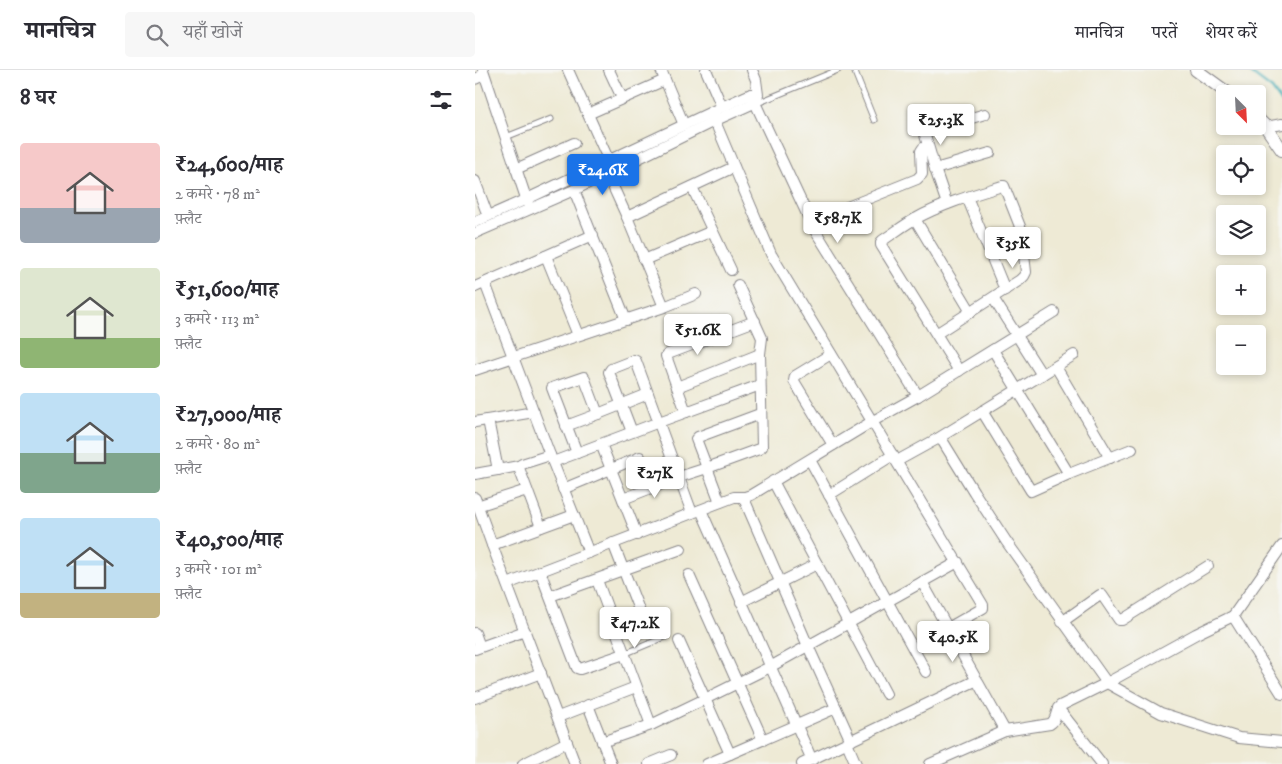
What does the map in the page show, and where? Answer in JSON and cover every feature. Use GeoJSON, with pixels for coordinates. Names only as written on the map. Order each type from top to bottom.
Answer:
{"type":"FeatureCollection","features":[{"type":"Feature","properties":{"kind":"street"},"geometry":{"type":"LineString","coordinates":[[568,70],[588,114],[605,162],[607,174],[664,307]]}},
{"type":"Feature","properties":{"kind":"street"},"geometry":{"type":"LineString","coordinates":[[609,70],[622,98]]}},
{"type":"Feature","properties":{"kind":"street"},"geometry":{"type":"LineString","coordinates":[[706,70],[722,107]]}},
{"type":"Feature","properties":{"kind":"street"},"geometry":{"type":"LineString","coordinates":[[752,70],[756,80],[755,99],[810,222],[918,396]]}},
{"type":"Feature","properties":{"kind":"street"},"geometry":{"type":"LineString","coordinates":[[1196,70],[1217,85]]}},
{"type":"Feature","properties":{"kind":"street"},"geometry":{"type":"LineString","coordinates":[[481,75],[506,138],[528,204]]}},
{"type":"Feature","properties":{"kind":"street"},"geometry":{"type":"LineString","coordinates":[[588,114],[663,75],[684,125]]}},
{"type":"Feature","properties":{"kind":"street"},"geometry":{"type":"LineString","coordinates":[[475,233],[605,162],[684,125],[712,117],[722,107],[755,99]]}},
{"type":"Feature","properties":{"kind":"street"},"geometry":{"type":"LineString","coordinates":[[475,222],[488,216],[574,190],[712,117],[755,99]]}},
{"type":"Feature","properties":{"kind":"street"},"geometry":{"type":"LineString","coordinates":[[947,204],[925,135],[928,131],[985,114]]}},
{"type":"Feature","properties":{"kind":"street"},"geometry":{"type":"LineString","coordinates":[[712,117],[771,254],[984,606],[948,628]]}},
{"type":"Feature","properties":{"kind":"street"},"geometry":{"type":"LineString","coordinates":[[1266,123],[1282,124]]}},
{"type":"Feature","properties":{"kind":"street"},"geometry":{"type":"LineString","coordinates":[[1266,128],[1282,150]]}},
{"type":"Feature","properties":{"kind":"street"},"geometry":{"type":"LineString","coordinates":[[516,169],[574,143]]}},
{"type":"Feature","properties":{"kind":"street"},"geometry":{"type":"LineString","coordinates":[[810,222],[917,179],[922,174],[921,150],[928,146]]}},
{"type":"Feature","properties":{"kind":"street"},"geometry":{"type":"LineString","coordinates":[[935,169],[990,153]]}},
{"type":"Feature","properties":{"kind":"street"},"geometry":{"type":"LineString","coordinates":[[627,217],[734,167]]}},
{"type":"Feature","properties":{"kind":"street"},"geometry":{"type":"LineString","coordinates":[[475,181],[488,216]]}},
{"type":"Feature","properties":{"kind":"street"},"geometry":{"type":"LineString","coordinates":[[936,334],[1020,280],[1026,272],[1021,229],[1006,188],[1002,186],[947,204],[915,219],[883,240],[881,245],[936,334],[959,371]]}},
{"type":"Feature","properties":{"kind":"street"},"geometry":{"type":"LineString","coordinates":[[692,187],[731,270]]}},
{"type":"Feature","properties":{"kind":"street"},"geometry":{"type":"LineString","coordinates":[[574,190],[626,320]]}},
{"type":"Feature","properties":{"kind":"street"},"geometry":{"type":"LineString","coordinates":[[967,197],[1005,290]]}},
{"type":"Feature","properties":{"kind":"street"},"geometry":{"type":"LineString","coordinates":[[915,219],[971,312]]}},
{"type":"Feature","properties":{"kind":"street"},"geometry":{"type":"LineString","coordinates":[[645,260],[712,231]]}},
{"type":"Feature","properties":{"kind":"street"},"geometry":{"type":"LineString","coordinates":[[475,287],[593,235]]}},
{"type":"Feature","properties":{"kind":"street"},"geometry":{"type":"LineString","coordinates":[[546,256],[578,335]]}},
{"type":"Feature","properties":{"kind":"street"},"geometry":{"type":"LineString","coordinates":[[485,283],[589,553]]}},
{"type":"Feature","properties":{"kind":"street"},"geometry":{"type":"LineString","coordinates":[[623,499],[679,476],[761,448],[761,338],[738,285]]}},
{"type":"Feature","properties":{"kind":"street"},"geometry":{"type":"LineString","coordinates":[[475,370],[664,307],[696,294]]}},
{"type":"Feature","properties":{"kind":"street"},"geometry":{"type":"LineString","coordinates":[[993,298],[1041,376]]}},
{"type":"Feature","properties":{"kind":"street"},"geometry":{"type":"LineString","coordinates":[[507,584],[720,502],[734,497],[742,497],[773,481],[918,396],[1054,312]]}},
{"type":"Feature","properties":{"kind":"street"},"geometry":{"type":"LineString","coordinates":[[686,412],[666,356],[755,321]]}},
{"type":"Feature","properties":{"kind":"street"},"geometry":{"type":"LineString","coordinates":[[993,350],[1069,474]]}},
{"type":"Feature","properties":{"kind":"street"},"geometry":{"type":"LineString","coordinates":[[677,387],[760,354]]}},
{"type":"Feature","properties":{"kind":"street"},"geometry":{"type":"LineString","coordinates":[[831,354],[795,376],[794,381],[833,445]]}},
{"type":"Feature","properties":{"kind":"street"},"geometry":{"type":"LineString","coordinates":[[829,495],[895,458],[937,439],[1074,356]]}},
{"type":"Feature","properties":{"kind":"street"},"geometry":{"type":"LineString","coordinates":[[632,432],[609,372],[611,369],[635,360],[679,476],[711,533],[797,726],[807,762],[977,680]]}},
{"type":"Feature","properties":{"kind":"street"},"geometry":{"type":"LineString","coordinates":[[1056,367],[1110,458]]}},
{"type":"Feature","properties":{"kind":"street"},"geometry":{"type":"LineString","coordinates":[[577,453],[551,389],[584,376],[598,414]]}},
{"type":"Feature","properties":{"kind":"street"},"geometry":{"type":"LineString","coordinates":[[475,474],[577,453],[760,385]]}},
{"type":"Feature","properties":{"kind":"street"},"geometry":{"type":"LineString","coordinates":[[566,426],[649,394]]}},
{"type":"Feature","properties":{"kind":"street"},"geometry":{"type":"LineString","coordinates":[[982,411],[1031,491],[1132,449]]}},
{"type":"Feature","properties":{"kind":"street"},"geometry":{"type":"LineString","coordinates":[[475,422],[534,412]]}},
{"type":"Feature","properties":{"kind":"street"},"geometry":{"type":"LineString","coordinates":[[720,502],[697,438],[760,414]]}},
{"type":"Feature","properties":{"kind":"street"},"geometry":{"type":"LineString","coordinates":[[488,420],[498,470]]}},
{"type":"Feature","properties":{"kind":"street"},"geometry":{"type":"LineString","coordinates":[[937,439],[943,440],[1006,541],[1107,683],[1161,713],[1239,738],[1282,742]]}},
{"type":"Feature","properties":{"kind":"street"},"geometry":{"type":"LineString","coordinates":[[601,444],[637,535]]}},
{"type":"Feature","properties":{"kind":"street"},"geometry":{"type":"LineString","coordinates":[[563,489],[640,457],[652,487]]}},
{"type":"Feature","properties":{"kind":"street"},"geometry":{"type":"LineString","coordinates":[[809,460],[926,672]]}},
{"type":"Feature","properties":{"kind":"street"},"geometry":{"type":"LineString","coordinates":[[519,466],[541,527]]}},
{"type":"Feature","properties":{"kind":"street"},"geometry":{"type":"LineString","coordinates":[[773,481],[885,694]]}},
{"type":"Feature","properties":{"kind":"street"},"geometry":{"type":"LineString","coordinates":[[527,490],[476,502],[575,764]]}},
{"type":"Feature","properties":{"kind":"street"},"geometry":{"type":"LineString","coordinates":[[742,497],[836,708],[857,764]]}},
{"type":"Feature","properties":{"kind":"street"},"geometry":{"type":"LineString","coordinates":[[492,545],[574,515]]}},
{"type":"Feature","properties":{"kind":"street"},"geometry":{"type":"LineString","coordinates":[[613,544],[641,615],[639,618],[615,627]]}},
{"type":"Feature","properties":{"kind":"street"},"geometry":{"type":"LineString","coordinates":[[930,764],[1005,731],[1051,724],[1055,720],[1058,708],[1233,616],[1282,546]]}},
{"type":"Feature","properties":{"kind":"street"},"geometry":{"type":"LineString","coordinates":[[550,596],[681,549]]}},
{"type":"Feature","properties":{"kind":"street"},"geometry":{"type":"LineString","coordinates":[[602,742],[651,725],[737,684],[958,562]]}},
{"type":"Feature","properties":{"kind":"street"},"geometry":{"type":"LineString","coordinates":[[741,602],[817,564]]}},
{"type":"Feature","properties":{"kind":"street"},"geometry":{"type":"LineString","coordinates":[[1062,622],[1100,595],[1102,595],[1121,621],[1208,566]]}},
{"type":"Feature","properties":{"kind":"street"},"geometry":{"type":"LineString","coordinates":[[540,571],[577,668],[580,670],[624,654]]}},
{"type":"Feature","properties":{"kind":"street"},"geometry":{"type":"LineString","coordinates":[[689,575],[763,740]]}},
{"type":"Feature","properties":{"kind":"street"},"geometry":{"type":"LineString","coordinates":[[597,580],[651,725]]}},
{"type":"Feature","properties":{"kind":"street"},"geometry":{"type":"LineString","coordinates":[[922,582],[1005,731]]}},
{"type":"Feature","properties":{"kind":"street"},"geometry":{"type":"LineString","coordinates":[[1233,616],[1282,694]]}},
{"type":"Feature","properties":{"kind":"street"},"geometry":{"type":"LineString","coordinates":[[475,633],[477,648],[525,631]]}},
{"type":"Feature","properties":{"kind":"street"},"geometry":{"type":"LineString","coordinates":[[679,641],[730,754]]}},
{"type":"Feature","properties":{"kind":"street"},"geometry":{"type":"LineString","coordinates":[[475,698],[541,674]]}},
{"type":"Feature","properties":{"kind":"street"},"geometry":{"type":"LineString","coordinates":[[557,717],[636,687]]}},
{"type":"Feature","properties":{"kind":"street"},"geometry":{"type":"LineString","coordinates":[[589,706],[611,764]]}},
{"type":"Feature","properties":{"kind":"street"},"geometry":{"type":"LineString","coordinates":[[707,764],[836,708]]}},
{"type":"Feature","properties":{"kind":"street"},"geometry":{"type":"LineString","coordinates":[[1058,708],[1102,764]]}},
{"type":"Feature","properties":{"kind":"street"},"geometry":{"type":"LineString","coordinates":[[523,764],[567,742]]}},
{"type":"Feature","properties":{"kind":"street"},"geometry":{"type":"LineString","coordinates":[[649,764],[671,756]]}},
{"type":"Feature","properties":{"kind":"lane"},"geometry":{"type":"LineString","coordinates":[[755,99],[838,70]]}},
{"type":"Feature","properties":{"kind":"lane"},"geometry":{"type":"LineString","coordinates":[[854,70],[874,120]]}},
{"type":"Feature","properties":{"kind":"lane"},"geometry":{"type":"LineString","coordinates":[[506,138],[551,119]]}},
{"type":"Feature","properties":{"kind":"lane"},"geometry":{"type":"LineString","coordinates":[[624,654],[665,637]]}},
{"type":"Feature","properties":{"kind":"waterway"},"geometry":{"type":"LineString","coordinates":[[1247,70],[1272,89],[1282,103]]}}]}
